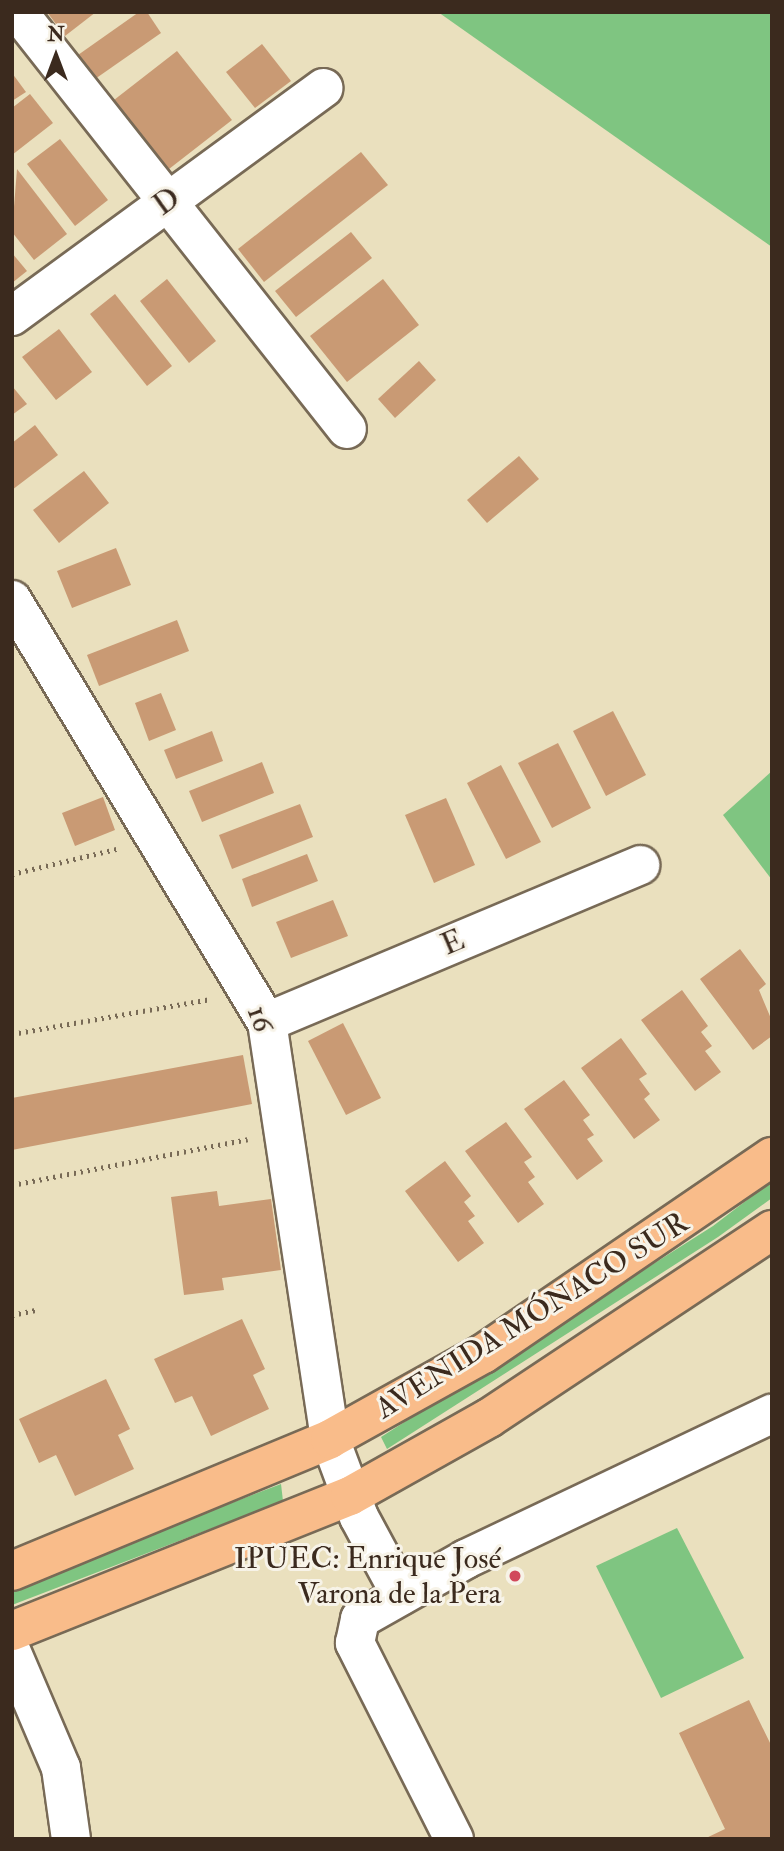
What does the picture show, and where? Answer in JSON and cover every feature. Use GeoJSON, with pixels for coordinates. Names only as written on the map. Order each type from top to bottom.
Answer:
{"type":"FeatureCollection","features":[{"type":"Feature","properties":{"kind":"main road","name":"AVENIDA MÓNACO SUR"},"geometry":{"type":"LineString","coordinates":[[12,1571],[330,1439],[482,1354],[772,1157]]}},
{"type":"Feature","properties":{"kind":"main road","name":"AVENIDA MÓNACO SUR"},"geometry":{"type":"LineString","coordinates":[[12,1631],[350,1496],[489,1419],[772,1230]]}},
{"type":"Feature","properties":{"kind":"street"},"geometry":{"type":"LineString","coordinates":[[18,12],[165,203],[346,429]]}},
{"type":"Feature","properties":{"kind":"street","name":"D"},"geometry":{"type":"LineString","coordinates":[[12,316],[323,88]]}},
{"type":"Feature","properties":{"kind":"street","name":"16"},"geometry":{"type":"LineString","coordinates":[[12,600],[258,1007],[282,1132],[330,1439],[350,1496],[401,1595]]}},
{"type":"Feature","properties":{"kind":"street","name":"E"},"geometry":{"type":"LineString","coordinates":[[258,1007],[640,865]]}},
{"type":"Feature","properties":{"kind":"street"},"geometry":{"type":"LineString","coordinates":[[454,1839],[355,1643],[360,1619],[401,1595],[772,1414]]}},
{"type":"Feature","properties":{"kind":"street"},"geometry":{"type":"LineString","coordinates":[[12,1653],[61,1768],[71,1839]]}},
{"type":"Feature","properties":{"kind":"path"},"geometry":{"type":"LineString","coordinates":[[12,874],[158,840]]}},
{"type":"Feature","properties":{"kind":"path"},"geometry":{"type":"LineString","coordinates":[[12,1034],[258,1007]]}},
{"type":"Feature","properties":{"kind":"path"},"geometry":{"type":"LineString","coordinates":[[12,1185],[282,1132]]}},
{"type":"Feature","properties":{"kind":"path"},"geometry":{"type":"LineString","coordinates":[[12,1315],[35,1310]]}},
{"type":"Feature","properties":{"kind":"green space"},"geometry":{"type":"Polygon","coordinates":[[[438,12],[772,12],[772,247],[762,240],[438,12]]]}},
{"type":"Feature","properties":{"kind":"green space"},"geometry":{"type":"Polygon","coordinates":[[[772,771],[772,880],[723,815],[772,771]]]}},
{"type":"Feature","properties":{"kind":"green space"},"geometry":{"type":"Polygon","coordinates":[[[772,1181],[772,1198],[718,1237],[387,1449],[381,1437],[713,1226],[772,1181]]]}},
{"type":"Feature","properties":{"kind":"green space"},"geometry":{"type":"Polygon","coordinates":[[[281,1484],[283,1501],[12,1605],[12,1587],[281,1484]]]}},
{"type":"Feature","properties":{"kind":"green space"},"geometry":{"type":"Polygon","coordinates":[[[677,1528],[744,1658],[661,1698],[596,1566],[677,1528]]]}},
{"type":"Feature","properties":{"kind":"building"},"geometry":{"type":"Polygon","coordinates":[[[47,12],[96,12],[65,36],[47,12]]]}},
{"type":"Feature","properties":{"kind":"building"},"geometry":{"type":"Polygon","coordinates":[[[139,12],[147,12],[161,33],[95,79],[78,55],[139,12]]]}},
{"type":"Feature","properties":{"kind":"building"},"geometry":{"type":"Polygon","coordinates":[[[262,44],[291,81],[255,108],[226,72],[262,44]]]}},
{"type":"Feature","properties":{"kind":"building"},"geometry":{"type":"Polygon","coordinates":[[[177,51],[232,120],[169,169],[114,100],[177,51]]]}},
{"type":"Feature","properties":{"kind":"building"},"geometry":{"type":"Polygon","coordinates":[[[12,73],[26,92],[12,101],[12,73]]]}},
{"type":"Feature","properties":{"kind":"building"},"geometry":{"type":"Polygon","coordinates":[[[30,94],[53,123],[12,155],[12,108],[30,94]]]}},
{"type":"Feature","properties":{"kind":"building"},"geometry":{"type":"Polygon","coordinates":[[[60,139],[108,200],[75,226],[27,164],[60,139]]]}},
{"type":"Feature","properties":{"kind":"building"},"geometry":{"type":"Polygon","coordinates":[[[361,152],[388,185],[264,282],[238,249],[361,152]]]}},
{"type":"Feature","properties":{"kind":"building"},"geometry":{"type":"Polygon","coordinates":[[[17,169],[67,234],[34,260],[12,232],[17,169]]]}},
{"type":"Feature","properties":{"kind":"building"},"geometry":{"type":"Polygon","coordinates":[[[351,232],[372,258],[296,317],[275,291],[351,232]]]}},
{"type":"Feature","properties":{"kind":"building"},"geometry":{"type":"Polygon","coordinates":[[[12,253],[27,271],[12,283],[12,253]]]}},
{"type":"Feature","properties":{"kind":"building"},"geometry":{"type":"Polygon","coordinates":[[[167,279],[216,341],[189,363],[140,301],[167,279]]]}},
{"type":"Feature","properties":{"kind":"building"},"geometry":{"type":"Polygon","coordinates":[[[383,279],[419,325],[347,382],[310,336],[383,279]]]}},
{"type":"Feature","properties":{"kind":"building"},"geometry":{"type":"Polygon","coordinates":[[[115,294],[172,366],[147,386],[90,314],[115,294]]]}},
{"type":"Feature","properties":{"kind":"building"},"geometry":{"type":"Polygon","coordinates":[[[59,329],[92,372],[56,400],[22,357],[59,329]]]}},
{"type":"Feature","properties":{"kind":"building"},"geometry":{"type":"Polygon","coordinates":[[[419,361],[436,380],[395,418],[378,399],[419,361]]]}},
{"type":"Feature","properties":{"kind":"building"},"geometry":{"type":"Polygon","coordinates":[[[12,386],[27,404],[12,415],[12,386]]]}},
{"type":"Feature","properties":{"kind":"building"},"geometry":{"type":"Polygon","coordinates":[[[35,425],[58,455],[12,490],[12,443],[35,425]]]}},
{"type":"Feature","properties":{"kind":"building"},"geometry":{"type":"Polygon","coordinates":[[[519,456],[539,479],[487,523],[467,500],[519,456]]]}},
{"type":"Feature","properties":{"kind":"building"},"geometry":{"type":"Polygon","coordinates":[[[84,471],[109,503],[59,543],[33,510],[84,471]]]}},
{"type":"Feature","properties":{"kind":"building"},"geometry":{"type":"Polygon","coordinates":[[[116,548],[131,585],[72,608],[57,571],[116,548]]]}},
{"type":"Feature","properties":{"kind":"building"},"geometry":{"type":"Polygon","coordinates":[[[177,620],[189,651],[99,686],[87,655],[177,620]]]}},
{"type":"Feature","properties":{"kind":"building"},"geometry":{"type":"Polygon","coordinates":[[[161,693],[176,730],[149,741],[135,703],[161,693]]]}},
{"type":"Feature","properties":{"kind":"building"},"geometry":{"type":"Polygon","coordinates":[[[613,711],[646,775],[606,796],[573,731],[613,711]]]}},
{"type":"Feature","properties":{"kind":"building"},"geometry":{"type":"Polygon","coordinates":[[[212,731],[223,761],[176,779],[164,750],[212,731]]]}},
{"type":"Feature","properties":{"kind":"building"},"geometry":{"type":"Polygon","coordinates":[[[558,743],[591,808],[552,828],[518,763],[558,743]]]}},
{"type":"Feature","properties":{"kind":"building"},"geometry":{"type":"Polygon","coordinates":[[[262,762],[274,793],[202,822],[189,791],[262,762]]]}},
{"type":"Feature","properties":{"kind":"building"},"geometry":{"type":"Polygon","coordinates":[[[501,765],[541,842],[506,859],[467,783],[501,765]]]}},
{"type":"Feature","properties":{"kind":"building"},"geometry":{"type":"Polygon","coordinates":[[[103,797],[115,830],[75,846],[62,813],[103,797]]]}},
{"type":"Feature","properties":{"kind":"building"},"geometry":{"type":"Polygon","coordinates":[[[446,798],[475,865],[434,883],[405,815],[446,798]]]}},
{"type":"Feature","properties":{"kind":"building"},"geometry":{"type":"Polygon","coordinates":[[[300,804],[313,837],[232,869],[219,835],[300,804]]]}},
{"type":"Feature","properties":{"kind":"building"},"geometry":{"type":"Polygon","coordinates":[[[307,854],[318,881],[252,907],[242,879],[307,854]]]}},
{"type":"Feature","properties":{"kind":"building"},"geometry":{"type":"Polygon","coordinates":[[[333,900],[348,936],[291,958],[276,922],[333,900]]]}},
{"type":"Feature","properties":{"kind":"building"},"geometry":{"type":"Polygon","coordinates":[[[740,949],[766,984],[759,990],[772,1021],[772,1036],[753,1050],[700,979],[740,949]]]}},
{"type":"Feature","properties":{"kind":"building"},"geometry":{"type":"Polygon","coordinates":[[[682,990],[708,1026],[701,1032],[712,1046],[705,1051],[721,1072],[695,1091],[641,1020],[682,990]]]}},
{"type":"Feature","properties":{"kind":"building"},"geometry":{"type":"Polygon","coordinates":[[[343,1023],[381,1098],[346,1115],[308,1041],[343,1023]]]}},
{"type":"Feature","properties":{"kind":"building"},"geometry":{"type":"Polygon","coordinates":[[[621,1038],[647,1074],[639,1079],[650,1094],[644,1099],[660,1120],[634,1139],[581,1068],[621,1038]]]}},
{"type":"Feature","properties":{"kind":"building"},"geometry":{"type":"Polygon","coordinates":[[[243,1055],[252,1104],[12,1150],[12,1098],[243,1055]]]}},
{"type":"Feature","properties":{"kind":"building"},"geometry":{"type":"Polygon","coordinates":[[[564,1080],[590,1115],[583,1120],[594,1135],[587,1139],[603,1161],[577,1180],[524,1109],[564,1080]]]}},
{"type":"Feature","properties":{"kind":"building"},"geometry":{"type":"Polygon","coordinates":[[[506,1122],[532,1157],[524,1162],[535,1177],[528,1182],[544,1204],[518,1223],[465,1151],[506,1122]]]}},
{"type":"Feature","properties":{"kind":"building"},"geometry":{"type":"Polygon","coordinates":[[[445,1161],[471,1196],[464,1202],[475,1216],[468,1221],[484,1243],[458,1262],[405,1191],[445,1161]]]}},
{"type":"Feature","properties":{"kind":"building"},"geometry":{"type":"Polygon","coordinates":[[[217,1191],[219,1206],[271,1199],[281,1270],[222,1278],[224,1290],[184,1295],[171,1197],[217,1191]]]}},
{"type":"Feature","properties":{"kind":"building"},"geometry":{"type":"Polygon","coordinates":[[[242,1319],[265,1369],[253,1375],[269,1409],[211,1436],[192,1396],[175,1403],[154,1359],[242,1319]]]}},
{"type":"Feature","properties":{"kind":"building"},"geometry":{"type":"Polygon","coordinates":[[[106,1379],[130,1429],[118,1435],[134,1469],[75,1496],[56,1455],[39,1463],[19,1419],[106,1379]]]}},
{"type":"Feature","properties":{"kind":"building"},"geometry":{"type":"Polygon","coordinates":[[[749,1700],[772,1747],[772,1839],[704,1839],[725,1829],[679,1733],[749,1700]]]}},
{"type":"Feature","properties":{"kind":"place","name":"IPUEC: Enrique José Varona de la Pera"},"geometry":{"type":"Point","coordinates":[515,1576]}}]}
